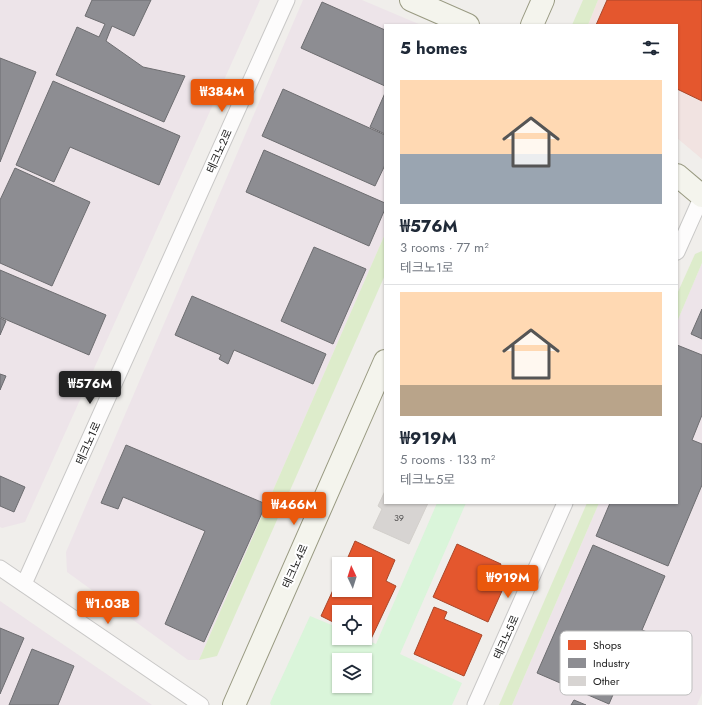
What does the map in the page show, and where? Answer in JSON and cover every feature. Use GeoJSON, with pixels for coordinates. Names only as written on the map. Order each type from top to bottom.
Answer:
{"type":"FeatureCollection","features":[{"type":"Feature","properties":{"kind":"main road"},"geometry":{"type":"LineString","coordinates":[[411,0],[466,24]]}},
{"type":"Feature","properties":{"kind":"main road"},"geometry":{"type":"LineString","coordinates":[[532,24],[543,0]]}},
{"type":"Feature","properties":{"kind":"main road"},"geometry":{"type":"LineString","coordinates":[[678,176],[702,196]]}},
{"type":"Feature","properties":{"kind":"main road","name":"테크노4로"},"geometry":{"type":"LineString","coordinates":[[234,705],[384,363]]}},
{"type":"Feature","properties":{"kind":"street","name":"테크노2로"},"geometry":{"type":"LineString","coordinates":[[181,237],[287,0]]}},
{"type":"Feature","properties":{"kind":"street"},"geometry":{"type":"LineString","coordinates":[[678,250],[702,196]]}},
{"type":"Feature","properties":{"kind":"street","name":"테크노1로"},"geometry":{"type":"LineString","coordinates":[[24,584],[181,237]]}},
{"type":"Feature","properties":{"kind":"street","name":"테크노5로"},"geometry":{"type":"LineString","coordinates":[[475,705],[565,504]]}},
{"type":"Feature","properties":{"kind":"street"},"geometry":{"type":"LineString","coordinates":[[0,568],[202,705]]}},
{"type":"Feature","properties":{"kind":"shaded area"},"geometry":{"type":"Polygon","coordinates":[[[0,0],[260,0],[25,522],[2,528],[0,527],[0,0]]]}},
{"type":"Feature","properties":{"kind":"shaded area"},"geometry":{"type":"Polygon","coordinates":[[[303,0],[362,0],[419,24],[384,24],[384,236],[199,660],[188,660],[67,572],[66,552],[303,0]]]}},
{"type":"Feature","properties":{"kind":"shaded area"},"geometry":{"type":"Polygon","coordinates":[[[598,0],[702,0],[702,159],[678,139],[678,24],[588,24],[598,0]]]}},
{"type":"Feature","properties":{"kind":"shaded area"},"geometry":{"type":"Polygon","coordinates":[[[702,263],[702,693],[697,705],[512,705],[599,504],[678,504],[678,320],[702,263]]]}},
{"type":"Feature","properties":{"kind":"shaded area"},"geometry":{"type":"Polygon","coordinates":[[[0,601],[39,628],[152,705],[0,705],[0,601]]]}},
{"type":"Feature","properties":{"kind":"green space"},"geometry":{"type":"Polygon","coordinates":[[[583,0],[598,0],[588,24],[572,24],[583,0]]]}},
{"type":"Feature","properties":{"kind":"green space"},"geometry":{"type":"Polygon","coordinates":[[[384,236],[384,277],[217,656],[199,660],[384,236]]]}},
{"type":"Feature","properties":{"kind":"green space"},"geometry":{"type":"Polygon","coordinates":[[[702,251],[702,263],[678,320],[678,292],[695,254],[702,251]]]}},
{"type":"Feature","properties":{"kind":"green space"},"geometry":{"type":"Polygon","coordinates":[[[437,504],[466,504],[400,654],[462,683],[452,705],[271,705],[270,703],[310,616],[332,625],[332,645],[372,645],[372,642],[376,644],[437,504]]]}},
{"type":"Feature","properties":{"kind":"green space"},"geometry":{"type":"Polygon","coordinates":[[[587,504],[599,504],[512,705],[499,705],[587,504]]]}},
{"type":"Feature","properties":{"kind":"building: Shops"},"geometry":{"type":"Polygon","coordinates":[[[607,0],[702,0],[702,101],[678,89],[678,24],[596,24],[607,0]]]}},
{"type":"Feature","properties":{"kind":"building: Shops"},"geometry":{"type":"Polygon","coordinates":[[[355,541],[395,560],[386,581],[396,586],[372,637],[372,605],[332,605],[332,622],[321,616],[332,592],[332,597],[372,597],[372,557],[348,557],[355,541]]]}},
{"type":"Feature","properties":{"kind":"building: Shops"},"geometry":{"type":"Polygon","coordinates":[[[457,544],[501,564],[495,577],[506,582],[488,622],[433,597],[457,544]]]}},
{"type":"Feature","properties":{"kind":"building: Shops"},"geometry":{"type":"Polygon","coordinates":[[[434,607],[447,612],[444,619],[482,635],[464,676],[414,654],[434,607]]]}},
{"type":"Feature","properties":{"kind":"building: Industry"},"geometry":{"type":"Polygon","coordinates":[[[92,0],[151,0],[134,36],[112,26],[106,41],[143,67],[185,76],[164,122],[56,75],[77,27],[99,37],[105,24],[85,16],[92,0]]]}},
{"type":"Feature","properties":{"kind":"building: Industry"},"geometry":{"type":"Polygon","coordinates":[[[322,2],[384,30],[384,86],[301,48],[322,2]]]}},
{"type":"Feature","properties":{"kind":"building: Industry"},"geometry":{"type":"Polygon","coordinates":[[[0,58],[36,72],[0,162],[0,58]]]}},
{"type":"Feature","properties":{"kind":"building: Industry"},"geometry":{"type":"Polygon","coordinates":[[[53,81],[180,136],[159,185],[70,147],[54,182],[16,165],[53,81]]]}},
{"type":"Feature","properties":{"kind":"building: Industry"},"geometry":{"type":"Polygon","coordinates":[[[283,89],[384,135],[384,167],[375,186],[262,136],[283,89]]]}},
{"type":"Feature","properties":{"kind":"building: Industry"},"geometry":{"type":"Polygon","coordinates":[[[384,95],[384,134],[370,127],[384,95]]]}},
{"type":"Feature","properties":{"kind":"building: Industry"},"geometry":{"type":"Polygon","coordinates":[[[264,150],[384,203],[384,211],[369,246],[246,192],[264,150]]]}},
{"type":"Feature","properties":{"kind":"building: Industry"},"geometry":{"type":"Polygon","coordinates":[[[15,168],[90,202],[52,286],[0,263],[0,200],[15,168]]]}},
{"type":"Feature","properties":{"kind":"building: Industry"},"geometry":{"type":"Polygon","coordinates":[[[314,247],[366,269],[333,344],[281,321],[314,247]]]}},
{"type":"Feature","properties":{"kind":"building: Industry"},"geometry":{"type":"Polygon","coordinates":[[[0,270],[106,315],[89,355],[0,317],[0,270]]]}},
{"type":"Feature","properties":{"kind":"building: Industry"},"geometry":{"type":"Polygon","coordinates":[[[192,296],[326,354],[313,384],[234,350],[228,364],[219,359],[221,355],[175,335],[192,296]]]}},
{"type":"Feature","properties":{"kind":"building: Industry"},"geometry":{"type":"Polygon","coordinates":[[[702,309],[702,339],[691,334],[702,309]]]}},
{"type":"Feature","properties":{"kind":"building: Industry"},"geometry":{"type":"Polygon","coordinates":[[[0,318],[6,321],[0,335],[0,318]]]}},
{"type":"Feature","properties":{"kind":"building: Industry"},"geometry":{"type":"Polygon","coordinates":[[[678,345],[702,355],[702,415],[692,440],[702,444],[702,485],[668,566],[596,536],[610,504],[678,504],[678,345]]]}},
{"type":"Feature","properties":{"kind":"building: Industry"},"geometry":{"type":"Polygon","coordinates":[[[0,374],[6,376],[0,390],[0,374]]]}},
{"type":"Feature","properties":{"kind":"building: Industry"},"geometry":{"type":"Polygon","coordinates":[[[126,445],[266,504],[204,642],[165,624],[205,531],[123,497],[118,509],[101,503],[126,445]]]}},
{"type":"Feature","properties":{"kind":"building: Industry"},"geometry":{"type":"Polygon","coordinates":[[[0,476],[25,487],[14,512],[0,506],[0,476]]]}},
{"type":"Feature","properties":{"kind":"building: Industry"},"geometry":{"type":"Polygon","coordinates":[[[593,545],[665,576],[642,630],[644,631],[560,631],[560,683],[537,673],[593,545]]]}},
{"type":"Feature","properties":{"kind":"building: Industry"},"geometry":{"type":"Polygon","coordinates":[[[0,628],[24,638],[0,694],[0,628]]]}},
{"type":"Feature","properties":{"kind":"building: Industry"},"geometry":{"type":"Polygon","coordinates":[[[32,649],[74,666],[58,705],[9,705],[32,649]]]}},
{"type":"Feature","properties":{"kind":"building: Industry"},"geometry":{"type":"Polygon","coordinates":[[[588,695],[613,695],[609,704],[588,695]]]}},
{"type":"Feature","properties":{"kind":"building: Industry"},"geometry":{"type":"Polygon","coordinates":[[[574,700],[586,705],[571,705],[574,700]]]}},
{"type":"Feature","properties":{"kind":"building: Other"},"geometry":{"type":"Polygon","coordinates":[[[384,493],[384,504],[428,504],[409,544],[373,528],[382,509],[378,506],[384,493]]]}}]}
